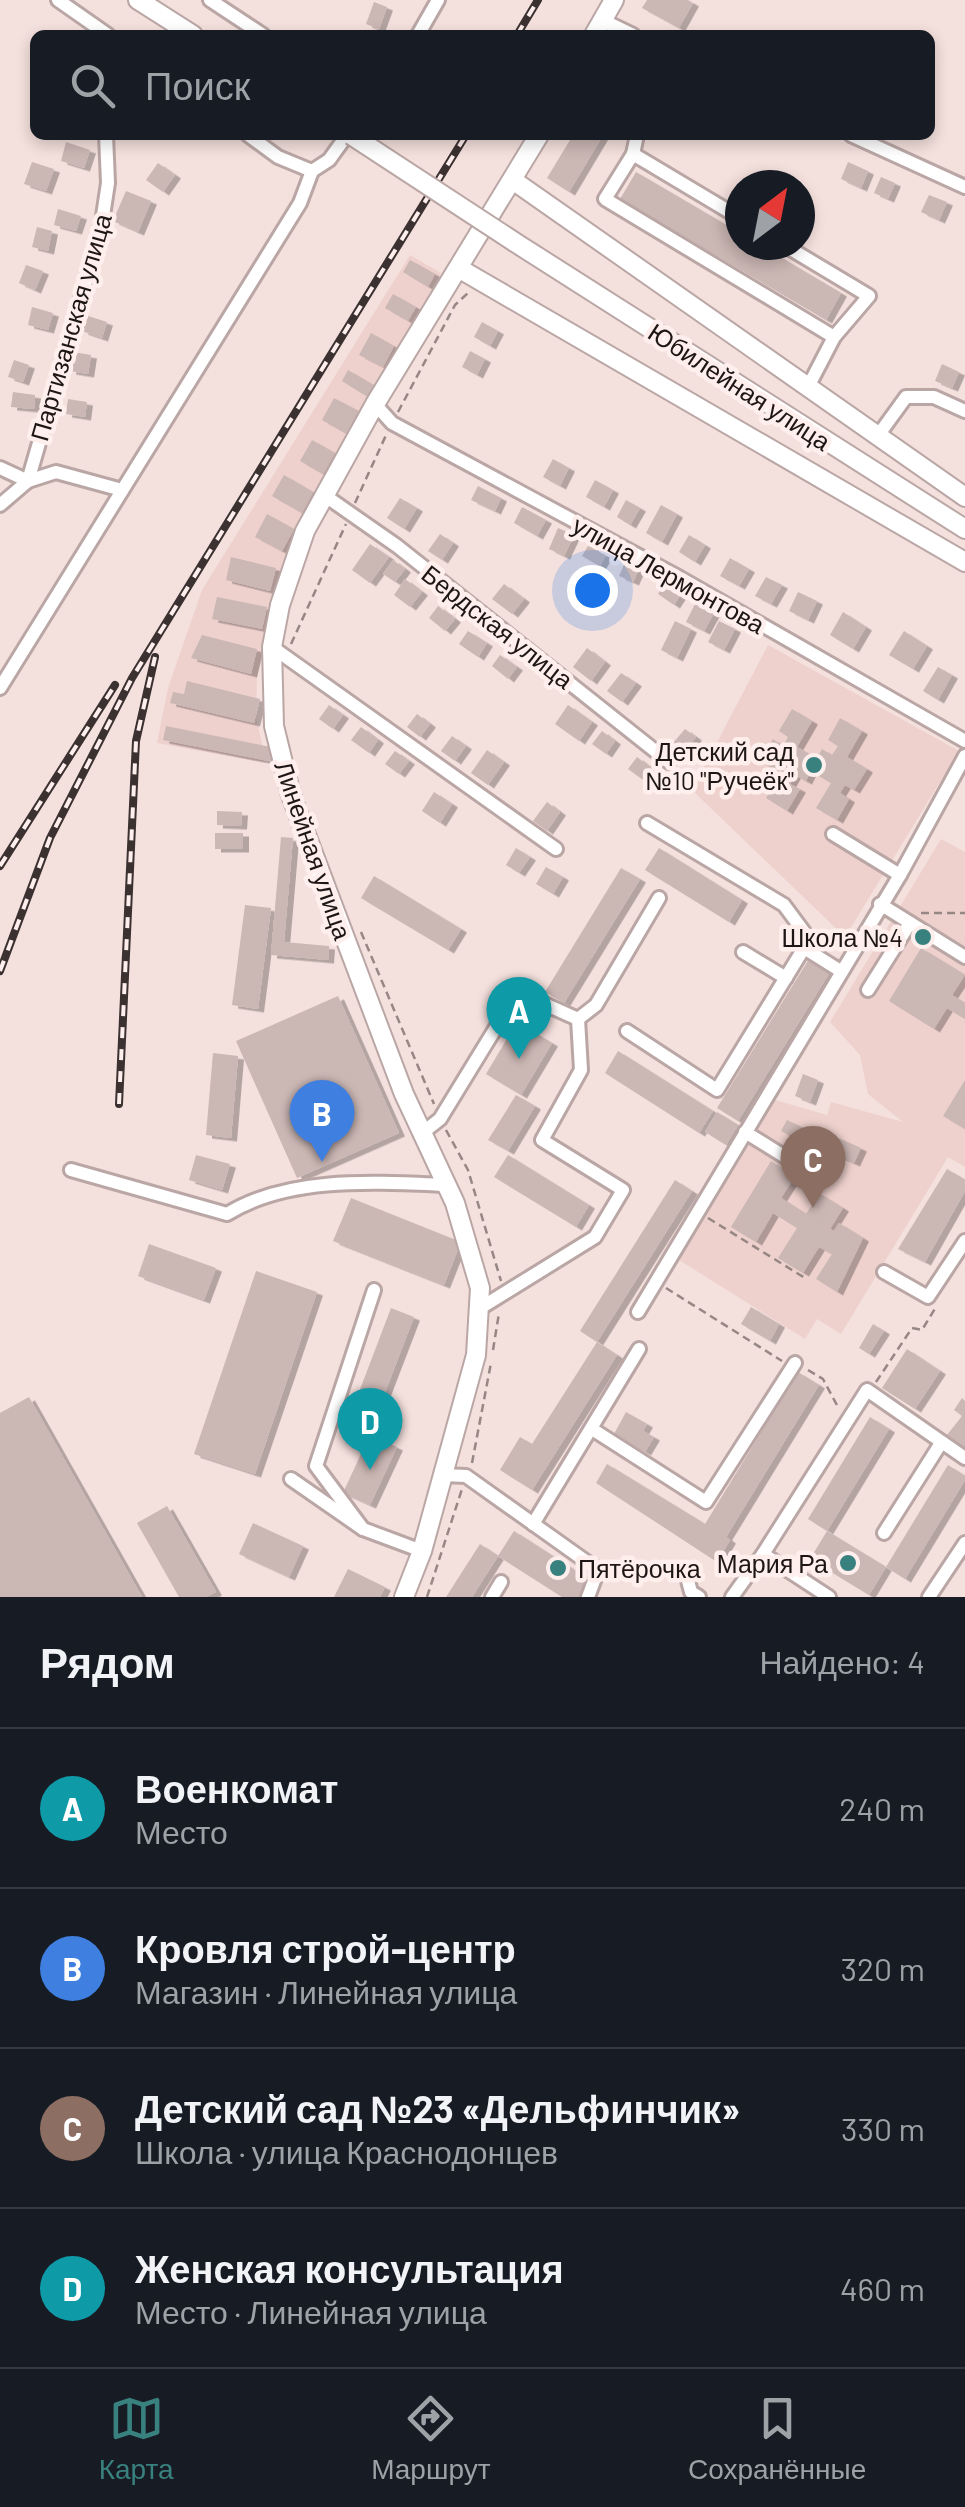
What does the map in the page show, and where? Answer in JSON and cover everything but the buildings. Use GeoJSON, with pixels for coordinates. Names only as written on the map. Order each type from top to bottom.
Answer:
{"type":"FeatureCollection","features":[{"type":"Feature","properties":{"kind":"main road"},"geometry":{"type":"LineString","coordinates":[[138,0],[185,30]]}},
{"type":"Feature","properties":{"kind":"main road"},"geometry":{"type":"LineString","coordinates":[[598,28],[614,0]]}},
{"type":"Feature","properties":{"kind":"main road","name":"Юбилейная улица"},"geometry":{"type":"LineString","coordinates":[[357,140],[965,529]]}},
{"type":"Feature","properties":{"kind":"main road","name":"Линейная улица"},"geometry":{"type":"LineString","coordinates":[[404,1597],[422,1550],[476,1355],[482,1307],[470,1242],[421,1134],[291,796],[274,726],[270,683],[297,554],[324,495],[536,140]]}},
{"type":"Feature","properties":{"kind":"main road"},"geometry":{"type":"LineString","coordinates":[[514,181],[965,497]]}},
{"type":"Feature","properties":{"kind":"main road"},"geometry":{"type":"LineString","coordinates":[[460,269],[965,562]]}},
{"type":"Feature","properties":{"kind":"street"},"geometry":{"type":"LineString","coordinates":[[58,0],[101,30]]}},
{"type":"Feature","properties":{"kind":"street"},"geometry":{"type":"LineString","coordinates":[[210,0],[256,30]]}},
{"type":"Feature","properties":{"kind":"street"},"geometry":{"type":"LineString","coordinates":[[421,30],[438,0]]}},
{"type":"Feature","properties":{"kind":"street","name":"Партизанская улица"},"geometry":{"type":"LineString","coordinates":[[28,481],[101,229],[108,183],[106,140]]}},
{"type":"Feature","properties":{"kind":"street"},"geometry":{"type":"LineString","coordinates":[[255,140],[278,157],[312,171]]}},
{"type":"Feature","properties":{"kind":"street"},"geometry":{"type":"LineString","coordinates":[[0,688],[300,203],[312,171],[329,160],[345,140]]}},
{"type":"Feature","properties":{"kind":"street"},"geometry":{"type":"LineString","coordinates":[[637,140],[633,154],[605,200],[834,337]]}},
{"type":"Feature","properties":{"kind":"street"},"geometry":{"type":"LineString","coordinates":[[863,140],[965,186]]}},
{"type":"Feature","properties":{"kind":"street"},"geometry":{"type":"LineString","coordinates":[[633,154],[725,209]]}},
{"type":"Feature","properties":{"kind":"street"},"geometry":{"type":"LineString","coordinates":[[808,388],[834,337],[870,296],[809,260]]}},
{"type":"Feature","properties":{"kind":"street"},"geometry":{"type":"LineString","coordinates":[[877,437],[906,397],[934,398],[965,410]]}},
{"type":"Feature","properties":{"kind":"street","name":"улица Лермонтова"},"geometry":{"type":"LineString","coordinates":[[376,404],[392,423],[680,578],[965,741]]}},
{"type":"Feature","properties":{"kind":"street"},"geometry":{"type":"LineString","coordinates":[[0,468],[28,481]]}},
{"type":"Feature","properties":{"kind":"street"},"geometry":{"type":"LineString","coordinates":[[0,505],[28,481],[56,472],[122,490]]}},
{"type":"Feature","properties":{"kind":"street","name":"Бердская улица"},"geometry":{"type":"LineString","coordinates":[[324,495],[351,511],[669,762]]}},
{"type":"Feature","properties":{"kind":"street"},"geometry":{"type":"LineString","coordinates":[[279,650],[556,849]]}},
{"type":"Feature","properties":{"kind":"street"},"geometry":{"type":"LineString","coordinates":[[638,1312],[839,970],[900,875],[965,756]]}},
{"type":"Feature","properties":{"kind":"street"},"geometry":{"type":"LineString","coordinates":[[627,1031],[716,1090],[804,948],[804,932],[784,905],[647,823]]}},
{"type":"Feature","properties":{"kind":"street"},"geometry":{"type":"LineString","coordinates":[[834,834],[900,875]]}},
{"type":"Feature","properties":{"kind":"street"},"geometry":{"type":"LineString","coordinates":[[578,1020],[596,1005],[658,898]]}},
{"type":"Feature","properties":{"kind":"street"},"geometry":{"type":"LineString","coordinates":[[880,904],[965,957]]}},
{"type":"Feature","properties":{"kind":"street"},"geometry":{"type":"LineString","coordinates":[[868,990],[910,923]]}},
{"type":"Feature","properties":{"kind":"street"},"geometry":{"type":"LineString","coordinates":[[804,948],[839,970]]}},
{"type":"Feature","properties":{"kind":"street"},"geometry":{"type":"LineString","coordinates":[[743,952],[786,978]]}},
{"type":"Feature","properties":{"kind":"street"},"geometry":{"type":"LineString","coordinates":[[421,1134],[440,1119],[511,1003],[522,994],[578,1020]]}},
{"type":"Feature","properties":{"kind":"street"},"geometry":{"type":"LineString","coordinates":[[482,1307],[596,1237],[623,1190],[542,1140],[581,1070],[578,1020]]}},
{"type":"Feature","properties":{"kind":"street"},"geometry":{"type":"LineString","coordinates":[[745,1132],[795,1163]]}},
{"type":"Feature","properties":{"kind":"street"},"geometry":{"type":"LineString","coordinates":[[71,1170],[227,1214],[256,1195],[372,1182],[446,1185]]}},
{"type":"Feature","properties":{"kind":"street"},"geometry":{"type":"LineString","coordinates":[[884,1272],[928,1298],[965,1241]]}},
{"type":"Feature","properties":{"kind":"street"},"geometry":{"type":"LineString","coordinates":[[363,1529],[316,1466],[374,1290]]}},
{"type":"Feature","properties":{"kind":"street"},"geometry":{"type":"LineString","coordinates":[[533,1524],[639,1349]]}},
{"type":"Feature","properties":{"kind":"street"},"geometry":{"type":"LineString","coordinates":[[592,1429],[706,1502],[795,1363]]}},
{"type":"Feature","properties":{"kind":"street"},"geometry":{"type":"LineString","coordinates":[[732,1597],[867,1390],[965,1458]]}},
{"type":"Feature","properties":{"kind":"street"},"geometry":{"type":"LineString","coordinates":[[884,1533],[941,1442]]}},
{"type":"Feature","properties":{"kind":"street"},"geometry":{"type":"LineString","coordinates":[[443,1475],[466,1476],[598,1570],[588,1597]]}},
{"type":"Feature","properties":{"kind":"street"},"geometry":{"type":"LineString","coordinates":[[291,1478],[363,1529],[422,1550]]}},
{"type":"Feature","properties":{"kind":"street"},"geometry":{"type":"LineString","coordinates":[[929,1597],[965,1544]]}},
{"type":"Feature","properties":{"kind":"street"},"geometry":{"type":"LineString","coordinates":[[762,1554],[829,1597]]}},
{"type":"Feature","properties":{"kind":"street"},"geometry":{"type":"LineString","coordinates":[[687,1577],[691,1592],[699,1597]]}},
{"type":"Feature","properties":{"kind":"street"},"geometry":{"type":"LineString","coordinates":[[492,1597],[501,1582]]}},
{"type":"Feature","properties":{"kind":"path"},"geometry":{"type":"LineString","coordinates":[[279,650],[454,305],[481,281]]}},
{"type":"Feature","properties":{"kind":"path"},"geometry":{"type":"LineString","coordinates":[[894,913],[965,913]]}},
{"type":"Feature","properties":{"kind":"path"},"geometry":{"type":"LineString","coordinates":[[358,926],[440,1119]]}},
{"type":"Feature","properties":{"kind":"path"},"geometry":{"type":"LineString","coordinates":[[698,1212],[805,1278]]}},
{"type":"Feature","properties":{"kind":"path"},"geometry":{"type":"LineString","coordinates":[[656,1282],[770,1355],[795,1363],[823,1379],[848,1419]]}},
{"type":"Feature","properties":{"kind":"path"},"geometry":{"type":"LineString","coordinates":[[870,1392],[912,1328],[922,1330],[939,1302]]}},
{"type":"Feature","properties":{"kind":"shaded area"},"geometry":{"type":"Polygon","coordinates":[[[410,255],[441,273],[313,501],[272,600],[257,678],[256,716],[266,763],[157,743],[168,688],[202,590],[410,255]]]}},
{"type":"Feature","properties":{"kind":"shaded area"},"geometry":{"type":"Polygon","coordinates":[[[768,645],[959,751],[845,937],[692,790],[768,645]]]}},
{"type":"Feature","properties":{"kind":"shaded area"},"geometry":{"type":"Polygon","coordinates":[[[941,839],[965,852],[965,1167],[948,1157],[841,1334],[817,1319],[805,1339],[679,1260],[775,1100],[827,1115],[831,1102],[903,1122],[868,1094],[860,1055],[830,1022],[941,839]]]}},
{"type":"Feature","properties":{"kind":"railway"},"geometry":{"type":"LineString","coordinates":[[520,30],[538,0]]}},
{"type":"Feature","properties":{"kind":"railway"},"geometry":{"type":"LineString","coordinates":[[0,971],[50,838],[132,678],[463,140]]}},
{"type":"Feature","properties":{"kind":"railway"},"geometry":{"type":"LineString","coordinates":[[119,1104],[136,741],[155,657]]}},
{"type":"Feature","properties":{"kind":"railway"},"geometry":{"type":"LineString","coordinates":[[0,866],[115,685]]}},
{"type":"Feature","properties":{"kind":"place","name":"Детский сад №10 \"Ручеёк\""},"geometry":{"type":"Point","coordinates":[814,765]}},
{"type":"Feature","properties":{"kind":"place","name":"Школа №4"},"geometry":{"type":"Point","coordinates":[923,937]}},
{"type":"Feature","properties":{"kind":"place","name":"Военкомат"},"geometry":{"type":"Point","coordinates":[519,1059]}},
{"type":"Feature","properties":{"kind":"place","name":"Кровля строй-центр"},"geometry":{"type":"Point","coordinates":[322,1162]}},
{"type":"Feature","properties":{"kind":"place","name":"Детский сад №23 «Дельфинчик»"},"geometry":{"type":"Point","coordinates":[813,1208]}},
{"type":"Feature","properties":{"kind":"place","name":"Женская консультация"},"geometry":{"type":"Point","coordinates":[370,1470]}},
{"type":"Feature","properties":{"kind":"place","name":"Мария Ра"},"geometry":{"type":"Point","coordinates":[848,1563]}},
{"type":"Feature","properties":{"kind":"place","name":"Пятёрочка"},"geometry":{"type":"Point","coordinates":[558,1568]}}]}
